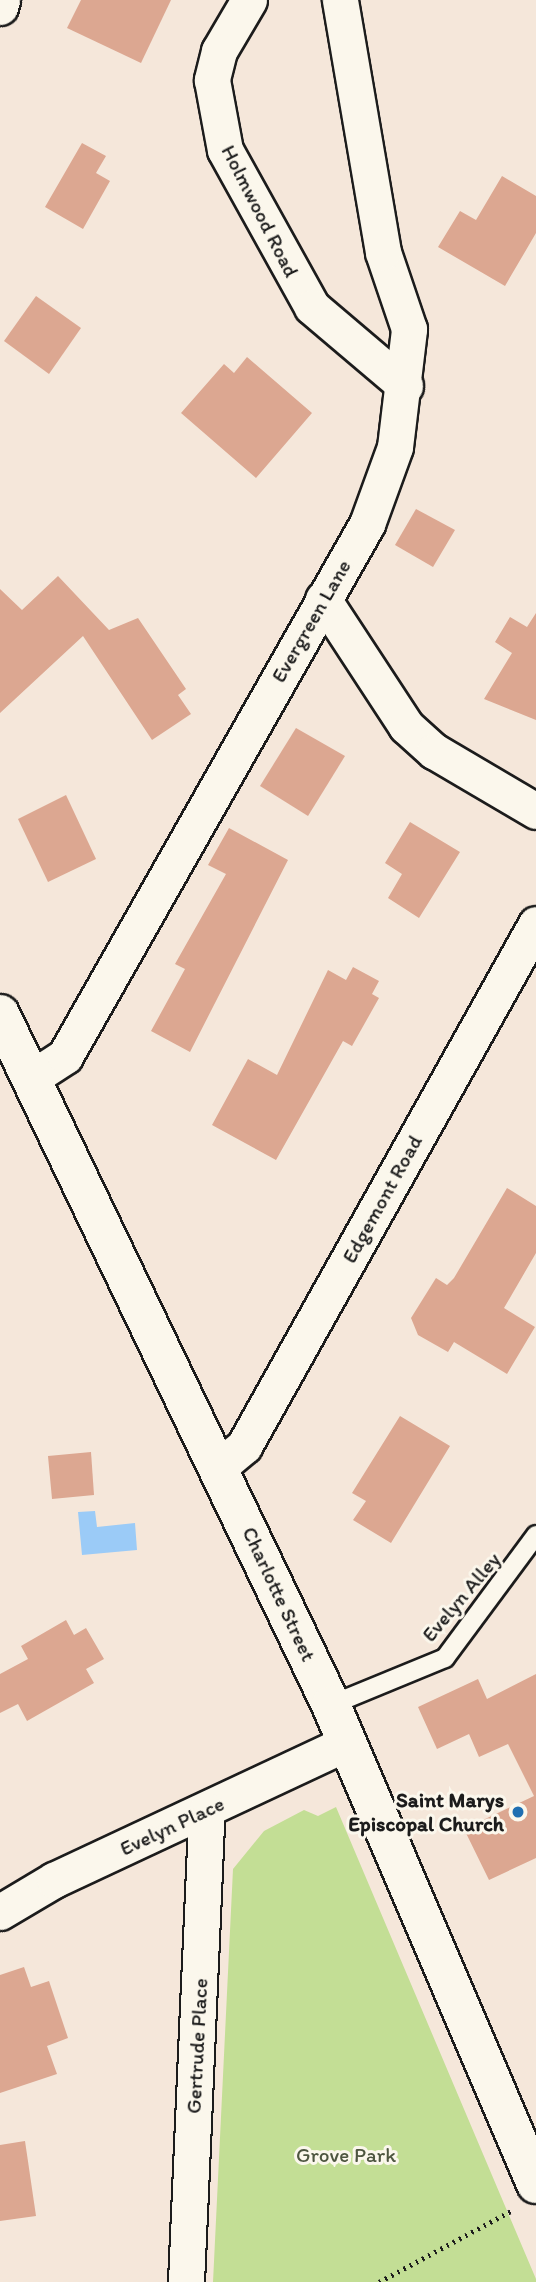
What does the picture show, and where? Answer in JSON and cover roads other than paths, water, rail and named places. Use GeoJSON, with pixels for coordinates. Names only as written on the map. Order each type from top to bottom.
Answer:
{"type":"FeatureCollection","features":[{"type":"Feature","properties":{"kind":"street"},"geometry":{"type":"LineString","coordinates":[[0,7],[2,0]]}},
{"type":"Feature","properties":{"kind":"street","name":"Holmwood Road"},"geometry":{"type":"LineString","coordinates":[[249,0],[219,51],[212,80],[225,150],[312,307],[405,386]]}},
{"type":"Feature","properties":{"kind":"street","name":"Evergreen Lane"},"geometry":{"type":"LineString","coordinates":[[33,1077],[65,1056],[367,524],[395,447],[405,386],[409,329],[383,252],[340,0]]}},
{"type":"Feature","properties":{"kind":"street"},"geometry":{"type":"LineString","coordinates":[[323,599],[406,726],[434,751],[536,811]]}},
{"type":"Feature","properties":{"kind":"street","name":"Edgemont Road"},"geometry":{"type":"LineString","coordinates":[[219,1467],[244,1446],[536,924]]}},
{"type":"Feature","properties":{"kind":"street","name":"Charlotte Street"},"geometry":{"type":"LineString","coordinates":[[0,1014],[33,1077],[331,1705],[525,2196]]}},
{"type":"Feature","properties":{"kind":"street","name":"Evelyn Place"},"geometry":{"type":"LineString","coordinates":[[0,1912],[54,1880],[347,1743]]}},
{"type":"Feature","properties":{"kind":"street","name":"Gertrude Place"},"geometry":{"type":"LineString","coordinates":[[186,2282],[207,1810]]}},
{"type":"Feature","properties":{"kind":"lane","name":"Evelyn Alley"},"geometry":{"type":"LineString","coordinates":[[331,1705],[445,1658],[536,1535]]}},
{"type":"Feature","properties":{"kind":"water"},"geometry":{"type":"Polygon","coordinates":[[[95,1511],[97,1527],[135,1523],[137,1550],[82,1555],[78,1512],[95,1511]]]}},
{"type":"Feature","properties":{"kind":"place","name":"Saint Marys Episcopal Church"},"geometry":{"type":"Point","coordinates":[518,1812]}},
{"type":"Feature","properties":{"kind":"park label","name":"Grove Park"},"geometry":{"type":"Point","coordinates":[346,2155]}}]}
